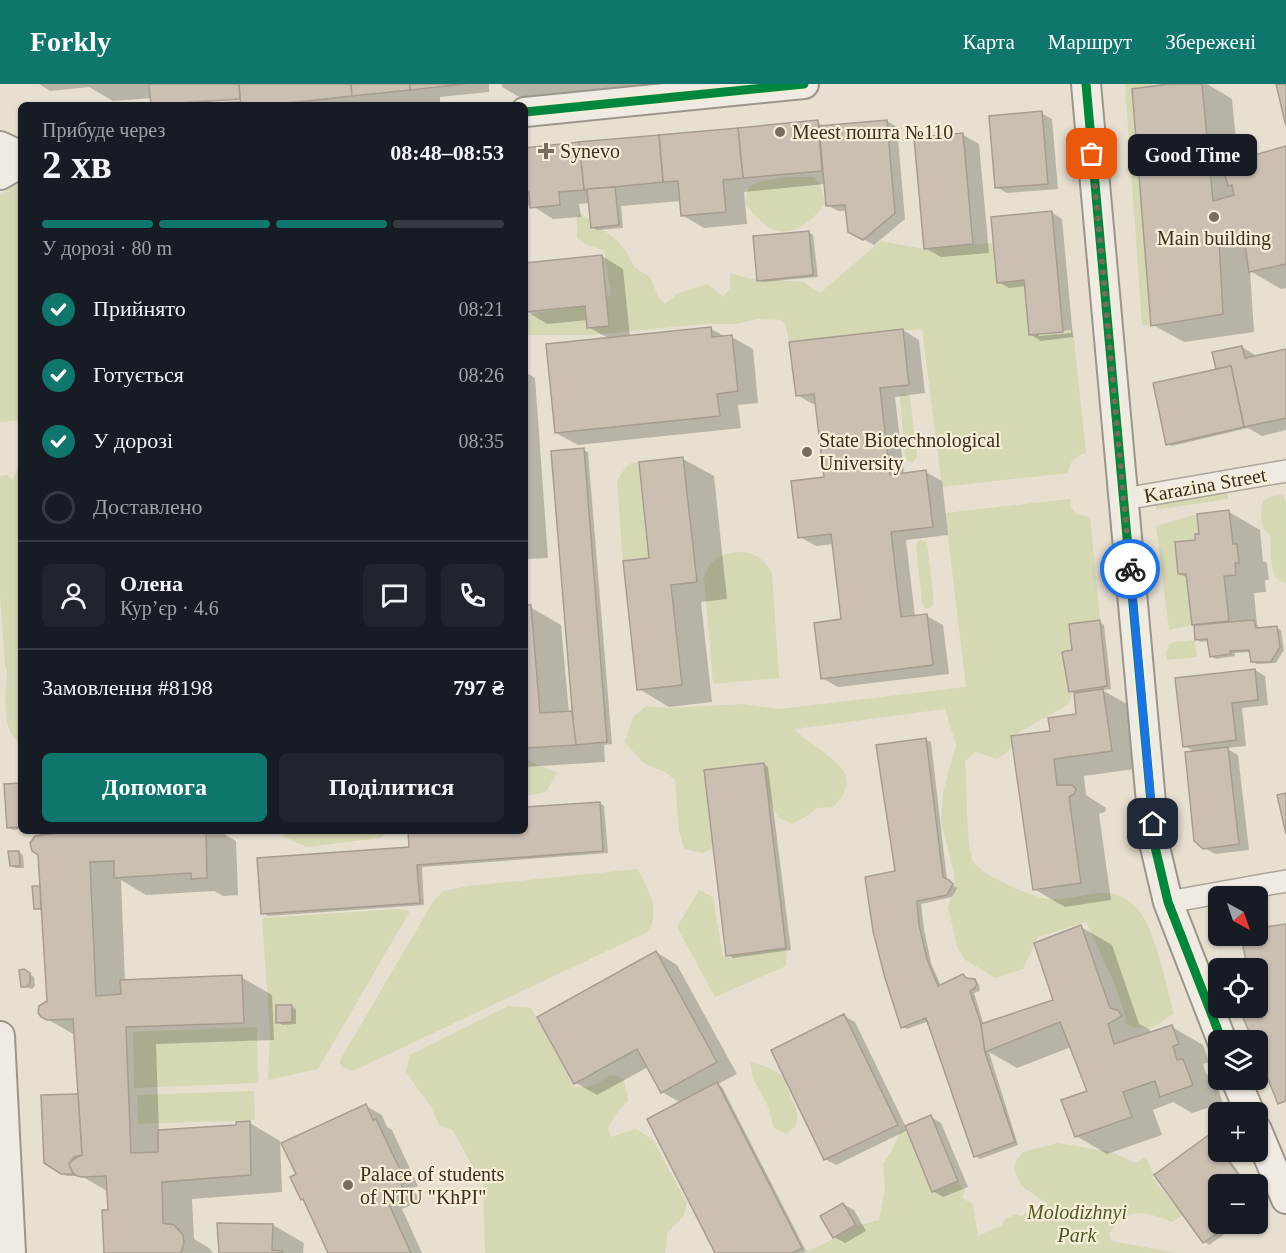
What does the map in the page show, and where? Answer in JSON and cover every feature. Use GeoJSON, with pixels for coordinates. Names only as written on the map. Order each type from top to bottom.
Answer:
{"type":"FeatureCollection","features":[{"type":"Feature","properties":{"kind":"street"},"geometry":{"type":"LineString","coordinates":[[528,112],[804,84]]}},
{"type":"Feature","properties":{"kind":"street"},"geometry":{"type":"LineString","coordinates":[[1086,84],[1155,847],[1168,902],[1218,1030]]}},
{"type":"Feature","properties":{"kind":"street"},"geometry":{"type":"LineString","coordinates":[[0,146],[18,158]]}},
{"type":"Feature","properties":{"kind":"street"},"geometry":{"type":"LineString","coordinates":[[0,162],[18,160]]}},
{"type":"Feature","properties":{"kind":"street"},"geometry":{"type":"LineString","coordinates":[[0,175],[18,162]]}},
{"type":"Feature","properties":{"kind":"street","name":"Karazina Street"},"geometry":{"type":"LineString","coordinates":[[1124,499],[1286,471]]}},
{"type":"Feature","properties":{"kind":"street"},"geometry":{"type":"LineString","coordinates":[[1168,902],[1286,881]]}},
{"type":"Feature","properties":{"kind":"street"},"geometry":{"type":"LineString","coordinates":[[0,1036],[11,1253]]}},
{"type":"Feature","properties":{"kind":"street"},"geometry":{"type":"LineString","coordinates":[[1268,1157],[1286,1200]]}},
{"type":"Feature","properties":{"kind":"green space"},"geometry":{"type":"Polygon","coordinates":[[[1125,84],[1169,84],[1132,90],[1151,326],[1142,325],[1125,84]]]}},
{"type":"Feature","properties":{"kind":"green space"},"geometry":{"type":"Polygon","coordinates":[[[787,177],[814,177],[820,184],[825,204],[804,225],[785,232],[765,225],[745,203],[749,187],[759,182],[787,177]]]}},
{"type":"Feature","properties":{"kind":"green space"},"geometry":{"type":"Polygon","coordinates":[[[18,181],[18,420],[0,422],[0,196],[18,181]]]}},
{"type":"Feature","properties":{"kind":"green space"},"geometry":{"type":"Polygon","coordinates":[[[580,213],[618,241],[634,267],[650,277],[659,298],[665,304],[678,293],[708,284],[723,297],[730,288],[730,273],[748,278],[803,282],[820,293],[881,241],[924,249],[993,243],[997,283],[1024,280],[1029,335],[1073,330],[1086,453],[1074,460],[1068,473],[942,487],[922,329],[789,342],[785,323],[780,320],[758,319],[737,324],[704,324],[592,335],[528,335],[528,314],[572,307],[611,295],[604,251],[585,244],[577,238],[577,215],[580,213]]]}},
{"type":"Feature","properties":{"kind":"green space"},"geometry":{"type":"Polygon","coordinates":[[[904,393],[910,396],[917,455],[912,462],[907,461],[905,456],[900,399],[904,393]]]}},
{"type":"Feature","properties":{"kind":"green space"},"geometry":{"type":"Polygon","coordinates":[[[639,462],[649,558],[623,561],[617,482],[625,468],[631,463],[639,462]]]}},
{"type":"Feature","properties":{"kind":"green space"},"geometry":{"type":"Polygon","coordinates":[[[18,469],[18,741],[14,738],[7,722],[5,701],[7,671],[0,594],[0,476],[8,475],[12,480],[18,469]]]}},
{"type":"Feature","properties":{"kind":"green space"},"geometry":{"type":"Polygon","coordinates":[[[1227,489],[1228,499],[1156,510],[1155,501],[1227,489]]]}},
{"type":"Feature","properties":{"kind":"green space"},"geometry":{"type":"Polygon","coordinates":[[[1283,495],[1286,501],[1286,583],[1280,581],[1273,570],[1270,535],[1266,532],[1261,520],[1263,501],[1272,496],[1283,495]]]}},
{"type":"Feature","properties":{"kind":"green space"},"geometry":{"type":"Polygon","coordinates":[[[1070,499],[1076,514],[1090,517],[1100,620],[1069,625],[1072,650],[1062,652],[1068,687],[1072,693],[1069,704],[1016,734],[1010,750],[997,759],[976,752],[965,761],[971,854],[973,861],[986,873],[1032,895],[1062,899],[1094,893],[1115,894],[1136,907],[1143,915],[1154,941],[1174,1014],[1149,1028],[1125,1024],[1126,1017],[1114,983],[1086,922],[1038,937],[1023,969],[995,978],[964,959],[957,946],[948,907],[955,888],[954,873],[941,821],[943,792],[956,745],[945,709],[795,729],[836,762],[844,772],[847,782],[844,793],[833,807],[817,808],[792,824],[778,817],[768,799],[764,763],[704,770],[713,848],[702,853],[684,849],[679,831],[675,780],[665,772],[643,763],[625,742],[633,717],[646,706],[670,708],[743,704],[779,709],[966,687],[945,513],[1070,499]]]}},
{"type":"Feature","properties":{"kind":"green space"},"geometry":{"type":"Polygon","coordinates":[[[1197,514],[1199,534],[1195,535],[1195,540],[1175,543],[1178,574],[1186,574],[1192,625],[1169,630],[1156,526],[1197,514]]]}},
{"type":"Feature","properties":{"kind":"green space"},"geometry":{"type":"Polygon","coordinates":[[[921,540],[927,542],[934,602],[928,609],[924,608],[922,603],[916,546],[921,540]]]}},
{"type":"Feature","properties":{"kind":"green space"},"geometry":{"type":"Polygon","coordinates":[[[742,552],[760,558],[772,573],[779,678],[713,684],[704,578],[710,565],[718,557],[742,552]]]}},
{"type":"Feature","properties":{"kind":"green space"},"geometry":{"type":"Polygon","coordinates":[[[1195,640],[1197,657],[1167,660],[1166,652],[1169,645],[1174,642],[1195,640]]]}},
{"type":"Feature","properties":{"kind":"green space"},"geometry":{"type":"Polygon","coordinates":[[[528,760],[557,773],[546,792],[528,795],[528,760]]]}},
{"type":"Feature","properties":{"kind":"green space"},"geometry":{"type":"Polygon","coordinates":[[[284,834],[385,834],[380,838],[307,847],[282,836],[284,834]]]}},
{"type":"Feature","properties":{"kind":"green space"},"geometry":{"type":"Polygon","coordinates":[[[638,869],[652,901],[653,917],[647,932],[353,1071],[343,1068],[339,1062],[434,900],[444,891],[468,886],[638,869]]]}},
{"type":"Feature","properties":{"kind":"green space"},"geometry":{"type":"Polygon","coordinates":[[[699,890],[713,897],[723,956],[786,948],[786,966],[715,997],[677,927],[699,890]]]}},
{"type":"Feature","properties":{"kind":"green space"},"geometry":{"type":"Polygon","coordinates":[[[397,909],[410,911],[318,1069],[268,1080],[270,1033],[262,918],[397,909]]]}},
{"type":"Feature","properties":{"kind":"green space"},"geometry":{"type":"Polygon","coordinates":[[[508,1006],[531,1008],[575,1087],[591,1086],[614,1075],[624,1079],[628,1101],[608,1127],[611,1137],[636,1129],[653,1140],[687,1203],[684,1216],[667,1233],[665,1253],[485,1253],[483,1185],[452,1129],[440,1127],[431,1107],[406,1072],[410,1055],[508,1006]]]}},
{"type":"Feature","properties":{"kind":"green space"},"geometry":{"type":"Polygon","coordinates":[[[257,1027],[258,1083],[134,1088],[133,1032],[257,1027]]]}},
{"type":"Feature","properties":{"kind":"green space"},"geometry":{"type":"Polygon","coordinates":[[[750,1061],[783,1076],[798,1115],[795,1127],[786,1134],[774,1128],[767,1104],[753,1078],[750,1061]]]}},
{"type":"Feature","properties":{"kind":"green space"},"geometry":{"type":"Polygon","coordinates":[[[254,1091],[255,1120],[138,1124],[137,1095],[254,1091]]]}},
{"type":"Feature","properties":{"kind":"green space","name":"Molodizhnyi Park"},"geometry":{"type":"Polygon","coordinates":[[[901,1130],[922,1138],[946,1171],[965,1190],[962,1198],[973,1204],[978,1236],[1002,1225],[1005,1219],[1016,1214],[1021,1216],[1048,1204],[1021,1186],[1014,1169],[1017,1159],[1023,1152],[1057,1143],[1112,1152],[1135,1163],[1146,1157],[1154,1175],[1152,1177],[1183,1215],[1172,1222],[1153,1215],[1137,1213],[1129,1215],[1115,1225],[1109,1234],[1111,1241],[1178,1253],[801,1253],[820,1246],[856,1226],[879,1220],[885,1188],[883,1163],[901,1130]]]}},
{"type":"Feature","properties":{"kind":"building"},"geometry":{"type":"Polygon","coordinates":[[[149,84],[239,84],[240,99],[151,102],[149,84]]]}},
{"type":"Feature","properties":{"kind":"building"},"geometry":{"type":"Polygon","coordinates":[[[239,84],[351,84],[352,96],[297,102],[241,102],[239,84]]]}},
{"type":"Feature","properties":{"kind":"building"},"geometry":{"type":"Polygon","coordinates":[[[351,84],[410,84],[410,90],[352,96],[351,84]]]}},
{"type":"Feature","properties":{"kind":"building"},"geometry":{"type":"Polygon","coordinates":[[[410,84],[465,84],[410,90],[410,84]]]}},
{"type":"Feature","properties":{"kind":"building","name":"Main building"},"geometry":{"type":"Polygon","coordinates":[[[1169,84],[1202,84],[1213,201],[1234,195],[1232,185],[1228,186],[1222,164],[1286,146],[1286,264],[1249,272],[1243,233],[1219,239],[1223,314],[1151,326],[1132,89],[1169,84]]]}},
{"type":"Feature","properties":{"kind":"building"},"geometry":{"type":"Polygon","coordinates":[[[1276,84],[1286,84],[1286,126],[1276,84]]]}},
{"type":"Feature","properties":{"kind":"building"},"geometry":{"type":"Polygon","coordinates":[[[1042,111],[1048,184],[995,188],[989,116],[1042,111]]]}},
{"type":"Feature","properties":{"kind":"building"},"geometry":{"type":"Polygon","coordinates":[[[818,120],[822,171],[743,178],[738,128],[818,120]]]}},
{"type":"Feature","properties":{"kind":"building"},"geometry":{"type":"Polygon","coordinates":[[[887,120],[895,213],[863,240],[848,232],[845,205],[826,206],[819,126],[887,120]]]}},
{"type":"Feature","properties":{"kind":"building"},"geometry":{"type":"Polygon","coordinates":[[[738,128],[743,178],[723,180],[726,212],[681,216],[678,181],[663,182],[659,135],[738,128]]]}},
{"type":"Feature","properties":{"kind":"building"},"geometry":{"type":"Polygon","coordinates":[[[963,133],[973,244],[924,249],[914,138],[963,133]]]}},
{"type":"Feature","properties":{"kind":"building"},"geometry":{"type":"Polygon","coordinates":[[[659,135],[663,182],[584,190],[579,142],[659,135]]]}},
{"type":"Feature","properties":{"kind":"building"},"geometry":{"type":"Polygon","coordinates":[[[579,142],[584,190],[559,192],[560,205],[530,208],[528,148],[579,142]]]}},
{"type":"Feature","properties":{"kind":"building"},"geometry":{"type":"Polygon","coordinates":[[[615,187],[619,225],[591,228],[587,189],[615,187]]]}},
{"type":"Feature","properties":{"kind":"building"},"geometry":{"type":"Polygon","coordinates":[[[1052,211],[1063,332],[1029,335],[1024,280],[997,283],[991,217],[1052,211]]]}},
{"type":"Feature","properties":{"kind":"building"},"geometry":{"type":"Polygon","coordinates":[[[809,231],[813,275],[757,281],[753,236],[809,231]]]}},
{"type":"Feature","properties":{"kind":"building"},"geometry":{"type":"Polygon","coordinates":[[[602,255],[609,326],[587,328],[585,306],[528,312],[528,263],[602,255]]]}},
{"type":"Feature","properties":{"kind":"building"},"geometry":{"type":"Polygon","coordinates":[[[711,327],[712,337],[732,335],[738,391],[717,394],[720,416],[555,433],[546,344],[711,327]]]}},
{"type":"Feature","properties":{"kind":"building"},"geometry":{"type":"Polygon","coordinates":[[[903,329],[909,385],[880,388],[890,475],[926,470],[933,527],[891,532],[901,617],[927,614],[933,665],[821,679],[814,623],[841,619],[831,534],[798,538],[791,481],[824,477],[814,394],[796,396],[789,342],[903,329]]]}},
{"type":"Feature","properties":{"kind":"building"},"geometry":{"type":"Polygon","coordinates":[[[1242,346],[1245,358],[1286,349],[1286,418],[1244,427],[1231,366],[1216,369],[1212,352],[1242,346]]]}},
{"type":"Feature","properties":{"kind":"building"},"geometry":{"type":"Polygon","coordinates":[[[1231,366],[1244,427],[1166,445],[1153,383],[1231,366]]]}},
{"type":"Feature","properties":{"kind":"building"},"geometry":{"type":"Polygon","coordinates":[[[584,448],[607,742],[575,745],[551,451],[584,448]]]}},
{"type":"Feature","properties":{"kind":"building"},"geometry":{"type":"Polygon","coordinates":[[[683,457],[697,582],[671,585],[682,685],[637,690],[623,561],[649,558],[639,462],[683,457]]]}},
{"type":"Feature","properties":{"kind":"building"},"geometry":{"type":"Polygon","coordinates":[[[1229,510],[1233,544],[1237,544],[1239,563],[1235,563],[1236,575],[1224,576],[1229,621],[1192,625],[1186,574],[1178,574],[1175,542],[1195,540],[1195,534],[1199,534],[1197,514],[1229,510]]]}},
{"type":"Feature","properties":{"kind":"building"},"geometry":{"type":"Polygon","coordinates":[[[528,605],[531,605],[540,713],[572,711],[576,745],[528,748],[528,605]]]}},
{"type":"Feature","properties":{"kind":"building"},"geometry":{"type":"Polygon","coordinates":[[[1100,620],[1107,686],[1069,692],[1062,652],[1072,650],[1069,624],[1100,620]]]}},
{"type":"Feature","properties":{"kind":"building"},"geometry":{"type":"Polygon","coordinates":[[[1254,620],[1256,628],[1277,626],[1280,647],[1271,662],[1251,662],[1249,650],[1230,651],[1231,654],[1210,657],[1207,639],[1195,640],[1194,625],[1254,620]]]}},
{"type":"Feature","properties":{"kind":"building"},"geometry":{"type":"Polygon","coordinates":[[[1255,669],[1258,700],[1232,703],[1236,740],[1183,747],[1175,678],[1255,669]]]}},
{"type":"Feature","properties":{"kind":"building"},"geometry":{"type":"Polygon","coordinates":[[[1103,689],[1112,751],[1054,759],[1057,785],[1072,785],[1076,789],[1069,797],[1081,883],[1033,890],[1011,736],[1050,731],[1048,718],[1076,714],[1074,693],[1103,689]]]}},
{"type":"Feature","properties":{"kind":"building"},"geometry":{"type":"Polygon","coordinates":[[[926,738],[943,877],[953,884],[947,895],[917,901],[919,925],[927,959],[938,986],[963,974],[966,978],[975,979],[977,984],[970,991],[981,1024],[985,1052],[1015,1142],[974,1157],[926,1018],[901,1028],[873,931],[865,877],[895,871],[876,745],[926,738]]]}},
{"type":"Feature","properties":{"kind":"building"},"geometry":{"type":"Polygon","coordinates":[[[1228,747],[1239,844],[1203,849],[1194,841],[1185,752],[1228,747]]]}},
{"type":"Feature","properties":{"kind":"building"},"geometry":{"type":"Polygon","coordinates":[[[764,763],[786,948],[726,956],[704,770],[764,763]]]}},
{"type":"Feature","properties":{"kind":"building"},"geometry":{"type":"Polygon","coordinates":[[[18,783],[18,827],[7,828],[4,784],[18,783]]]}},
{"type":"Feature","properties":{"kind":"building"},"geometry":{"type":"Polygon","coordinates":[[[1286,793],[1286,834],[1277,795],[1286,793]]]}},
{"type":"Feature","properties":{"kind":"building"},"geometry":{"type":"Polygon","coordinates":[[[600,802],[603,851],[417,865],[420,903],[261,914],[257,858],[409,847],[408,834],[528,834],[528,807],[600,802]]]}},
{"type":"Feature","properties":{"kind":"building"},"geometry":{"type":"Polygon","coordinates":[[[206,834],[207,878],[191,879],[191,873],[114,878],[114,861],[90,862],[96,996],[121,994],[120,980],[242,975],[244,1023],[126,1027],[131,1153],[158,1152],[158,1130],[236,1125],[236,1122],[250,1121],[251,1175],[162,1182],[163,1223],[174,1225],[183,1235],[184,1243],[181,1253],[104,1253],[102,1210],[108,1210],[106,1176],[77,1176],[70,1170],[69,1164],[72,1160],[82,1155],[73,1019],[47,1020],[38,1013],[39,1006],[47,1001],[38,855],[32,851],[30,843],[35,836],[206,834]]]}},
{"type":"Feature","properties":{"kind":"building"},"geometry":{"type":"Polygon","coordinates":[[[8,851],[19,851],[20,866],[10,866],[8,851]]]}},
{"type":"Feature","properties":{"kind":"building"},"geometry":{"type":"Polygon","coordinates":[[[32,886],[40,886],[41,909],[34,909],[32,886]]]}},
{"type":"Feature","properties":{"kind":"building"},"geometry":{"type":"Polygon","coordinates":[[[1286,924],[1286,1101],[1278,1104],[1268,1079],[1268,1030],[1248,1030],[1243,1018],[1268,1018],[1268,958],[1245,958],[1243,947],[1268,946],[1268,926],[1286,924]]]}},
{"type":"Feature","properties":{"kind":"building"},"geometry":{"type":"Polygon","coordinates":[[[1081,925],[1110,1008],[1118,1010],[1122,1016],[1108,1024],[1114,1044],[1172,1025],[1179,1044],[1173,1046],[1177,1060],[1183,1059],[1193,1085],[1160,1097],[1155,1081],[1123,1092],[1132,1117],[1075,1137],[1061,1100],[1087,1091],[1060,1022],[985,1052],[981,1024],[1053,1000],[1034,943],[1081,925]]]}},
{"type":"Feature","properties":{"kind":"building"},"geometry":{"type":"Polygon","coordinates":[[[656,951],[717,1062],[661,1093],[637,1049],[574,1084],[537,1017],[656,951]]]}},
{"type":"Feature","properties":{"kind":"building"},"geometry":{"type":"Polygon","coordinates":[[[24,969],[30,973],[30,983],[26,987],[21,987],[19,970],[24,969]]]}},
{"type":"Feature","properties":{"kind":"building"},"geometry":{"type":"Polygon","coordinates":[[[276,1005],[292,1005],[292,1022],[276,1023],[276,1005]]]}},
{"type":"Feature","properties":{"kind":"building"},"geometry":{"type":"Polygon","coordinates":[[[844,1014],[898,1125],[824,1160],[771,1050],[844,1014]]]}},
{"type":"Feature","properties":{"kind":"building"},"geometry":{"type":"Polygon","coordinates":[[[717,1082],[802,1248],[793,1253],[715,1253],[647,1119],[717,1082]]]}},
{"type":"Feature","properties":{"kind":"building"},"geometry":{"type":"Polygon","coordinates":[[[78,1094],[82,1155],[74,1157],[69,1164],[73,1174],[61,1174],[44,1163],[41,1095],[78,1094]]]}},
{"type":"Feature","properties":{"kind":"building","name":"Palace of students of NTU \"KhPI\""},"geometry":{"type":"Polygon","coordinates":[[[366,1104],[373,1120],[376,1119],[403,1176],[398,1178],[405,1192],[387,1200],[411,1253],[328,1253],[290,1177],[296,1174],[281,1143],[366,1104]]]}},
{"type":"Feature","properties":{"kind":"building"},"geometry":{"type":"Polygon","coordinates":[[[931,1115],[958,1181],[932,1192],[905,1126],[931,1115]]]}},
{"type":"Feature","properties":{"kind":"building"},"geometry":{"type":"Polygon","coordinates":[[[1208,1135],[1208,1162],[1229,1162],[1238,1174],[1208,1174],[1208,1234],[1216,1234],[1203,1243],[1154,1175],[1208,1135]]]}},
{"type":"Feature","properties":{"kind":"building"},"geometry":{"type":"Polygon","coordinates":[[[843,1203],[856,1225],[833,1238],[820,1216],[843,1203]]]}},
{"type":"Feature","properties":{"kind":"building"},"geometry":{"type":"Polygon","coordinates":[[[217,1223],[273,1224],[272,1250],[283,1253],[219,1253],[217,1223]]]}},
{"type":"Feature","properties":{"kind":"cycle path"},"geometry":{"type":"LineString","coordinates":[[528,112],[804,84]]}},
{"type":"Feature","properties":{"kind":"cycle path"},"geometry":{"type":"LineString","coordinates":[[1086,84],[1155,847],[1168,902],[1218,1030]]}},
{"type":"Feature","properties":{"kind":"way so far"},"geometry":{"type":"LineString","coordinates":[[1092,154],[1130,569]]}},
{"type":"Feature","properties":{"kind":"place","name":"Meest пошта №110"},"geometry":{"type":"Point","coordinates":[780,132]}},
{"type":"Feature","properties":{"kind":"place","name":"Synevo"},"geometry":{"type":"Point","coordinates":[546,151]}},
{"type":"Feature","properties":{"kind":"place","name":"Good Time"},"geometry":{"type":"Point","coordinates":[1092,154]}},
{"type":"Feature","properties":{"kind":"place","name":"Main building"},"geometry":{"type":"Point","coordinates":[1214,217]}},
{"type":"Feature","properties":{"kind":"place","name":"State Biotechnological University"},"geometry":{"type":"Point","coordinates":[807,452]}},
{"type":"Feature","properties":{"kind":"place","name":"Palace of students of NTU \"KhPI\""},"geometry":{"type":"Point","coordinates":[348,1185]}},
{"type":"Feature","properties":{"kind":"route"},"geometry":{"type":"LineString","coordinates":[[1130,569],[1153,824]]}}]}
